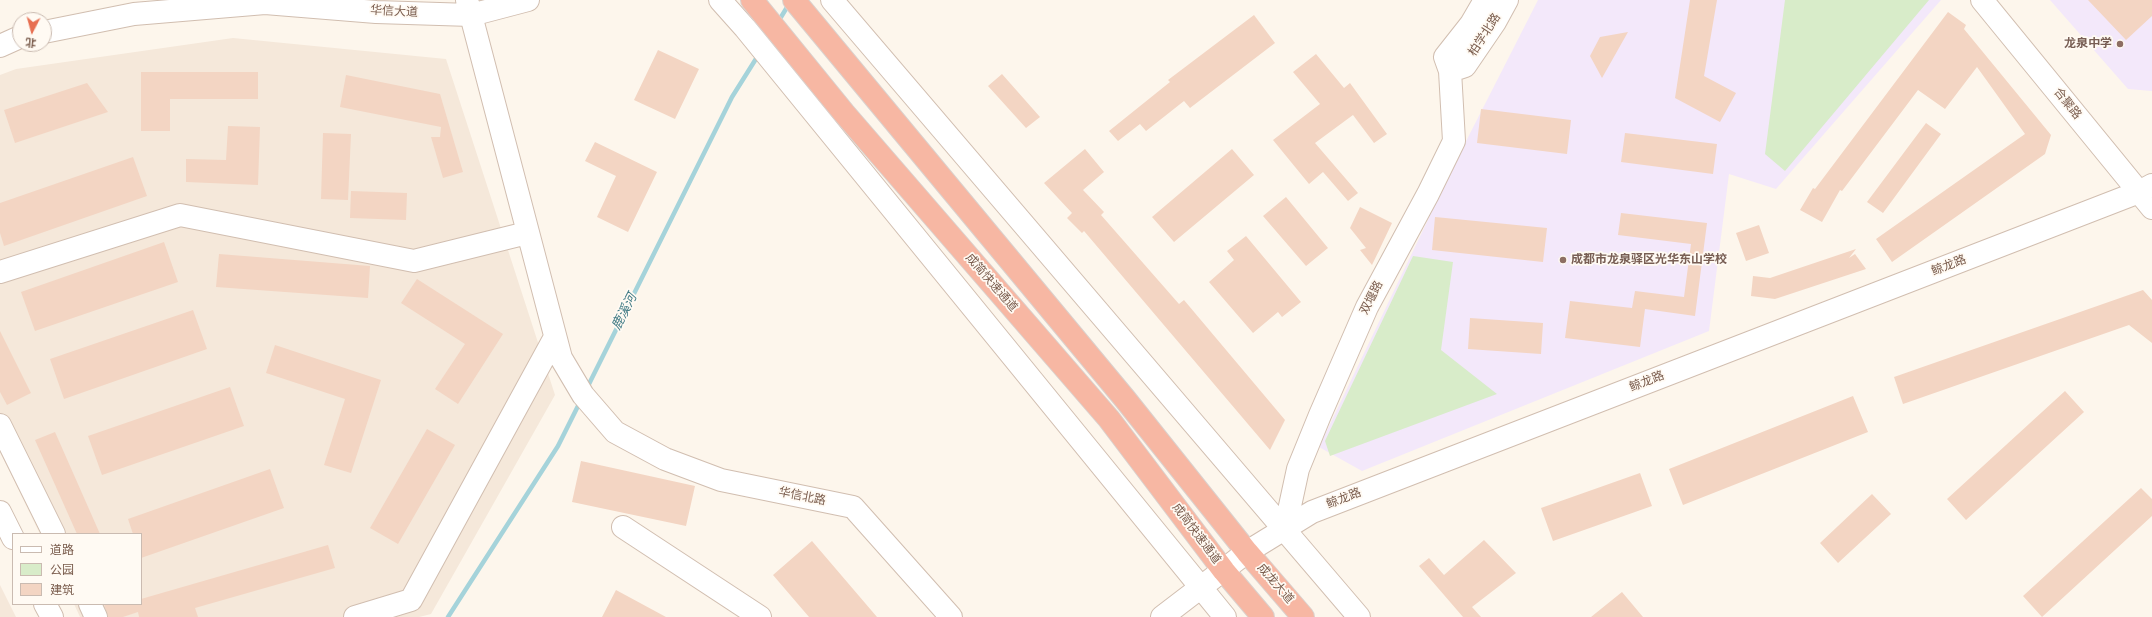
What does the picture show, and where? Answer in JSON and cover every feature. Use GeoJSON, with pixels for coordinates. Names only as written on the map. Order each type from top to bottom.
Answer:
{"type":"FeatureCollection","features":[{"type":"Feature","properties":{"kind":"highway","name":"成简快速通道"},"geometry":{"type":"LineString","coordinates":[[752,0],[844,114],[1109,419],[1224,571]]}},
{"type":"Feature","properties":{"kind":"highway"},"geometry":{"type":"LineString","coordinates":[[794,0],[1125,399],[1247,552]]}},
{"type":"Feature","properties":{"kind":"highway","name":"成龙大道"},"geometry":{"type":"LineString","coordinates":[[1247,552],[1303,617]]}},
{"type":"Feature","properties":{"kind":"highway"},"geometry":{"type":"LineString","coordinates":[[1224,571],[1263,617]]}},
{"type":"Feature","properties":{"kind":"street","name":"华信大道"},"geometry":{"type":"LineString","coordinates":[[52,30],[134,14],[265,3],[376,12],[469,8],[528,0]]}},
{"type":"Feature","properties":{"kind":"street"},"geometry":{"type":"LineString","coordinates":[[720,0],[745,28],[1225,617]]}},
{"type":"Feature","properties":{"kind":"street","name":"柏学北路"},"geometry":{"type":"LineString","coordinates":[[1485,0],[1471,24],[1445,57],[1450,71],[1466,66],[1496,22],[1507,0]]}},
{"type":"Feature","properties":{"kind":"street","name":"合聚路"},"geometry":{"type":"LineString","coordinates":[[1982,0],[2148,195]]}},
{"type":"Feature","properties":{"kind":"street"},"geometry":{"type":"LineString","coordinates":[[834,3],[1359,617]]}},
{"type":"Feature","properties":{"kind":"street"},"geometry":{"type":"LineString","coordinates":[[355,617],[411,600],[555,337],[469,8]]}},
{"type":"Feature","properties":{"kind":"street"},"geometry":{"type":"LineString","coordinates":[[0,46],[12,41]]}},
{"type":"Feature","properties":{"kind":"street","name":"双堰路"},"geometry":{"type":"LineString","coordinates":[[1284,529],[1298,469],[1367,307],[1428,194],[1454,141],[1450,71]]}},
{"type":"Feature","properties":{"kind":"street","name":"鲸龙路"},"geometry":{"type":"LineString","coordinates":[[1162,617],[1247,552],[1312,512],[2148,195]]}},
{"type":"Feature","properties":{"kind":"street"},"geometry":{"type":"LineString","coordinates":[[0,272],[180,215],[414,261],[527,233]]}},
{"type":"Feature","properties":{"kind":"street","name":"华信北路"},"geometry":{"type":"LineString","coordinates":[[555,337],[561,358],[583,395],[615,432],[665,459],[721,480],[852,507],[952,617]]}},
{"type":"Feature","properties":{"kind":"street"},"geometry":{"type":"LineString","coordinates":[[0,426],[54,533]]}},
{"type":"Feature","properties":{"kind":"street"},"geometry":{"type":"LineString","coordinates":[[0,512],[12,536]]}},
{"type":"Feature","properties":{"kind":"street"},"geometry":{"type":"LineString","coordinates":[[623,527],[760,617]]}},
{"type":"Feature","properties":{"kind":"street"},"geometry":{"type":"LineString","coordinates":[[46,605],[52,617]]}},
{"type":"Feature","properties":{"kind":"street"},"geometry":{"type":"LineString","coordinates":[[90,605],[96,617]]}},
{"type":"Feature","properties":{"kind":"shaded area","name":"成都市龙泉驿区光华东山学校"},"geometry":{"type":"Polygon","coordinates":[[[1538,0],[1941,0],[1776,189],[1729,174],[1709,331],[1362,471],[1319,447],[1460,153],[1538,0]]]}},
{"type":"Feature","properties":{"kind":"shaded area","name":"龙泉中学"},"geometry":{"type":"Polygon","coordinates":[[[2050,0],[2152,0],[2152,91],[2128,89],[2050,0]]]}},
{"type":"Feature","properties":{"kind":"shaded area"},"geometry":{"type":"Polygon","coordinates":[[[233,38],[446,59],[555,395],[431,614],[419,617],[80,617],[74,605],[142,605],[142,533],[40,533],[0,452],[0,75],[16,69],[233,38]]]}},
{"type":"Feature","properties":{"kind":"shaded area"},"geometry":{"type":"Polygon","coordinates":[[[0,585],[16,617],[0,617],[0,585]]]}},
{"type":"Feature","properties":{"kind":"green space"},"geometry":{"type":"Polygon","coordinates":[[[1785,0],[1929,0],[1785,171],[1765,154],[1785,0]]]}},
{"type":"Feature","properties":{"kind":"green space"},"geometry":{"type":"Polygon","coordinates":[[[1413,256],[1453,262],[1441,350],[1497,394],[1330,456],[1325,441],[1413,256]]]}},
{"type":"Feature","properties":{"kind":"building"},"geometry":{"type":"Polygon","coordinates":[[[1690,0],[1717,0],[1704,76],[1736,93],[1720,122],[1675,98],[1690,0]]]}},
{"type":"Feature","properties":{"kind":"building"},"geometry":{"type":"Polygon","coordinates":[[[2088,0],[2152,0],[2152,16],[2126,40],[2088,0]]]}},
{"type":"Feature","properties":{"kind":"building"},"geometry":{"type":"Polygon","coordinates":[[[1948,12],[1966,25],[1964,29],[2051,135],[2045,154],[1892,262],[1876,239],[2025,134],[1977,67],[1945,109],[1918,90],[1842,191],[1840,190],[1822,222],[1800,210],[1813,188],[1815,189],[1948,12]]]}},
{"type":"Feature","properties":{"kind":"building"},"geometry":{"type":"Polygon","coordinates":[[[1254,15],[1275,43],[1190,108],[1184,101],[1146,131],[1140,124],[1118,141],[1109,131],[1170,82],[1168,80],[1254,15]]]}},
{"type":"Feature","properties":{"kind":"building"},"geometry":{"type":"Polygon","coordinates":[[[1628,32],[1602,78],[1590,56],[1600,37],[1628,32]]]}},
{"type":"Feature","properties":{"kind":"building"},"geometry":{"type":"Polygon","coordinates":[[[658,50],[699,69],[675,119],[634,100],[658,50]]]}},
{"type":"Feature","properties":{"kind":"building"},"geometry":{"type":"Polygon","coordinates":[[[1316,54],[1344,88],[1350,83],[1387,134],[1374,143],[1353,115],[1315,143],[1358,193],[1348,201],[1323,172],[1309,184],[1273,140],[1320,104],[1293,72],[1316,54]]]}},
{"type":"Feature","properties":{"kind":"building"},"geometry":{"type":"Polygon","coordinates":[[[141,72],[258,72],[258,99],[170,99],[170,131],[141,131],[141,72]]]}},
{"type":"Feature","properties":{"kind":"building"},"geometry":{"type":"Polygon","coordinates":[[[1002,74],[1040,117],[1026,128],[988,86],[1002,74]]]}},
{"type":"Feature","properties":{"kind":"building"},"geometry":{"type":"Polygon","coordinates":[[[346,75],[440,94],[463,172],[443,178],[431,137],[440,137],[441,127],[340,107],[346,75]]]}},
{"type":"Feature","properties":{"kind":"building"},"geometry":{"type":"Polygon","coordinates":[[[87,83],[108,112],[15,143],[4,110],[87,83]]]}},
{"type":"Feature","properties":{"kind":"building"},"geometry":{"type":"Polygon","coordinates":[[[1481,109],[1571,120],[1567,154],[1477,143],[1481,109]]]}},
{"type":"Feature","properties":{"kind":"building"},"geometry":{"type":"Polygon","coordinates":[[[1926,123],[1941,134],[1883,213],[1867,202],[1926,123]]]}},
{"type":"Feature","properties":{"kind":"building"},"geometry":{"type":"Polygon","coordinates":[[[228,126],[260,127],[258,185],[186,182],[186,159],[226,160],[228,126]]]}},
{"type":"Feature","properties":{"kind":"building"},"geometry":{"type":"Polygon","coordinates":[[[323,133],[351,134],[348,200],[321,199],[323,133]]]}},
{"type":"Feature","properties":{"kind":"building"},"geometry":{"type":"Polygon","coordinates":[[[1625,133],[1717,144],[1713,174],[1621,162],[1625,133]]]}},
{"type":"Feature","properties":{"kind":"building"},"geometry":{"type":"Polygon","coordinates":[[[595,142],[657,172],[628,232],[597,217],[616,176],[585,161],[595,142]]]}},
{"type":"Feature","properties":{"kind":"building"},"geometry":{"type":"Polygon","coordinates":[[[1085,149],[1104,172],[1083,190],[1104,212],[1101,215],[1179,304],[1184,300],[1285,420],[1270,450],[1084,231],[1082,233],[1067,218],[1072,213],[1044,183],[1085,149]]]}},
{"type":"Feature","properties":{"kind":"building"},"geometry":{"type":"Polygon","coordinates":[[[1232,149],[1254,175],[1174,242],[1152,217],[1232,149]]]}},
{"type":"Feature","properties":{"kind":"building"},"geometry":{"type":"Polygon","coordinates":[[[133,157],[147,196],[4,246],[0,233],[0,203],[133,157]]]}},
{"type":"Feature","properties":{"kind":"building"},"geometry":{"type":"Polygon","coordinates":[[[351,191],[407,193],[406,220],[350,218],[351,191]]]}},
{"type":"Feature","properties":{"kind":"building"},"geometry":{"type":"Polygon","coordinates":[[[1286,197],[1328,248],[1306,266],[1263,216],[1286,197]]]}},
{"type":"Feature","properties":{"kind":"building"},"geometry":{"type":"Polygon","coordinates":[[[1360,207],[1392,223],[1372,265],[1360,250],[1366,248],[1350,228],[1360,207]]]}},
{"type":"Feature","properties":{"kind":"building"},"geometry":{"type":"Polygon","coordinates":[[[1621,213],[1707,223],[1695,316],[1645,309],[1640,347],[1565,338],[1570,301],[1632,308],[1635,291],[1684,297],[1691,244],[1618,235],[1621,213]]]}},
{"type":"Feature","properties":{"kind":"building"},"geometry":{"type":"Polygon","coordinates":[[[1435,217],[1547,228],[1543,262],[1432,250],[1435,217]]]}},
{"type":"Feature","properties":{"kind":"building"},"geometry":{"type":"Polygon","coordinates":[[[1759,225],[1769,253],[1746,261],[1736,233],[1759,225]]]}},
{"type":"Feature","properties":{"kind":"building"},"geometry":{"type":"Polygon","coordinates":[[[1246,236],[1301,302],[1282,317],[1278,312],[1253,333],[1209,282],[1234,260],[1227,251],[1246,236]]]}},
{"type":"Feature","properties":{"kind":"building"},"geometry":{"type":"Polygon","coordinates":[[[164,242],[178,282],[35,331],[21,292],[164,242]]]}},
{"type":"Feature","properties":{"kind":"building"},"geometry":{"type":"Polygon","coordinates":[[[1856,249],[1849,258],[1855,254],[1866,269],[1775,299],[1751,296],[1753,276],[1770,278],[1856,249]]]}},
{"type":"Feature","properties":{"kind":"building"},"geometry":{"type":"Polygon","coordinates":[[[219,254],[370,266],[368,298],[216,287],[219,254]]]}},
{"type":"Feature","properties":{"kind":"building"},"geometry":{"type":"Polygon","coordinates":[[[417,279],[503,334],[458,404],[435,389],[465,344],[401,303],[417,279]]]}},
{"type":"Feature","properties":{"kind":"building"},"geometry":{"type":"Polygon","coordinates":[[[2143,290],[2152,300],[2152,343],[2129,325],[1903,404],[1894,377],[2143,290]]]}},
{"type":"Feature","properties":{"kind":"building"},"geometry":{"type":"Polygon","coordinates":[[[193,310],[207,349],[64,399],[50,359],[193,310]]]}},
{"type":"Feature","properties":{"kind":"building"},"geometry":{"type":"Polygon","coordinates":[[[1470,318],[1543,323],[1541,354],[1468,349],[1470,318]]]}},
{"type":"Feature","properties":{"kind":"building"},"geometry":{"type":"Polygon","coordinates":[[[0,331],[31,393],[7,405],[0,392],[0,331]]]}},
{"type":"Feature","properties":{"kind":"building"},"geometry":{"type":"Polygon","coordinates":[[[275,345],[381,380],[351,473],[324,465],[345,399],[266,373],[275,345]]]}},
{"type":"Feature","properties":{"kind":"building"},"geometry":{"type":"Polygon","coordinates":[[[230,387],[244,426],[102,475],[88,436],[230,387]]]}},
{"type":"Feature","properties":{"kind":"building"},"geometry":{"type":"Polygon","coordinates":[[[2065,391],[2084,412],[1966,520],[1947,499],[2065,391]]]}},
{"type":"Feature","properties":{"kind":"building"},"geometry":{"type":"Polygon","coordinates":[[[1853,396],[1868,432],[1683,505],[1669,469],[1853,396]]]}},
{"type":"Feature","properties":{"kind":"building"},"geometry":{"type":"Polygon","coordinates":[[[427,429],[455,445],[398,544],[370,528],[427,429]]]}},
{"type":"Feature","properties":{"kind":"building"},"geometry":{"type":"Polygon","coordinates":[[[55,432],[100,533],[77,533],[35,440],[55,432]]]}},
{"type":"Feature","properties":{"kind":"building"},"geometry":{"type":"Polygon","coordinates":[[[581,461],[695,486],[686,526],[572,502],[581,461]]]}},
{"type":"Feature","properties":{"kind":"building"},"geometry":{"type":"Polygon","coordinates":[[[270,469],[284,508],[142,558],[142,533],[133,533],[128,519],[270,469]]]}},
{"type":"Feature","properties":{"kind":"building"},"geometry":{"type":"Polygon","coordinates":[[[1640,473],[1652,506],[1553,541],[1541,508],[1640,473]]]}},
{"type":"Feature","properties":{"kind":"building"},"geometry":{"type":"Polygon","coordinates":[[[2141,488],[2152,499],[2152,516],[2042,617],[2023,596],[2141,488]]]}},
{"type":"Feature","properties":{"kind":"building"},"geometry":{"type":"Polygon","coordinates":[[[1872,494],[1891,514],[1838,563],[1820,543],[1872,494]]]}},
{"type":"Feature","properties":{"kind":"building"},"geometry":{"type":"Polygon","coordinates":[[[1484,540],[1516,573],[1472,607],[1481,617],[1463,617],[1419,566],[1429,558],[1444,575],[1484,540]]]}},
{"type":"Feature","properties":{"kind":"building"},"geometry":{"type":"Polygon","coordinates":[[[812,541],[877,617],[809,617],[773,575],[812,541]]]}},
{"type":"Feature","properties":{"kind":"building"},"geometry":{"type":"Polygon","coordinates":[[[328,545],[335,568],[195,608],[198,617],[139,617],[138,612],[123,617],[108,617],[104,605],[142,605],[142,599],[328,545]]]}},
{"type":"Feature","properties":{"kind":"building"},"geometry":{"type":"Polygon","coordinates":[[[616,590],[666,617],[602,617],[616,590]]]}},
{"type":"Feature","properties":{"kind":"building"},"geometry":{"type":"Polygon","coordinates":[[[1622,592],[1643,617],[1591,617],[1622,592]]]}},
{"type":"Feature","properties":{"kind":"waterway","name":"鹿溪河"},"geometry":{"type":"LineString","coordinates":[[778,22],[789,4]]}},
{"type":"Feature","properties":{"kind":"waterway","name":"鹿溪河"},"geometry":{"type":"LineString","coordinates":[[587,388],[732,97],[759,54]]}},
{"type":"Feature","properties":{"kind":"waterway","name":"鹿溪河"},"geometry":{"type":"LineString","coordinates":[[448,617],[558,446],[581,400]]}},
{"type":"Feature","properties":{"kind":"place","name":"龙泉中学"},"geometry":{"type":"Point","coordinates":[2120,44]}},
{"type":"Feature","properties":{"kind":"place","name":"成都市龙泉驿区光华东山学校"},"geometry":{"type":"Point","coordinates":[1563,260]}}]}
